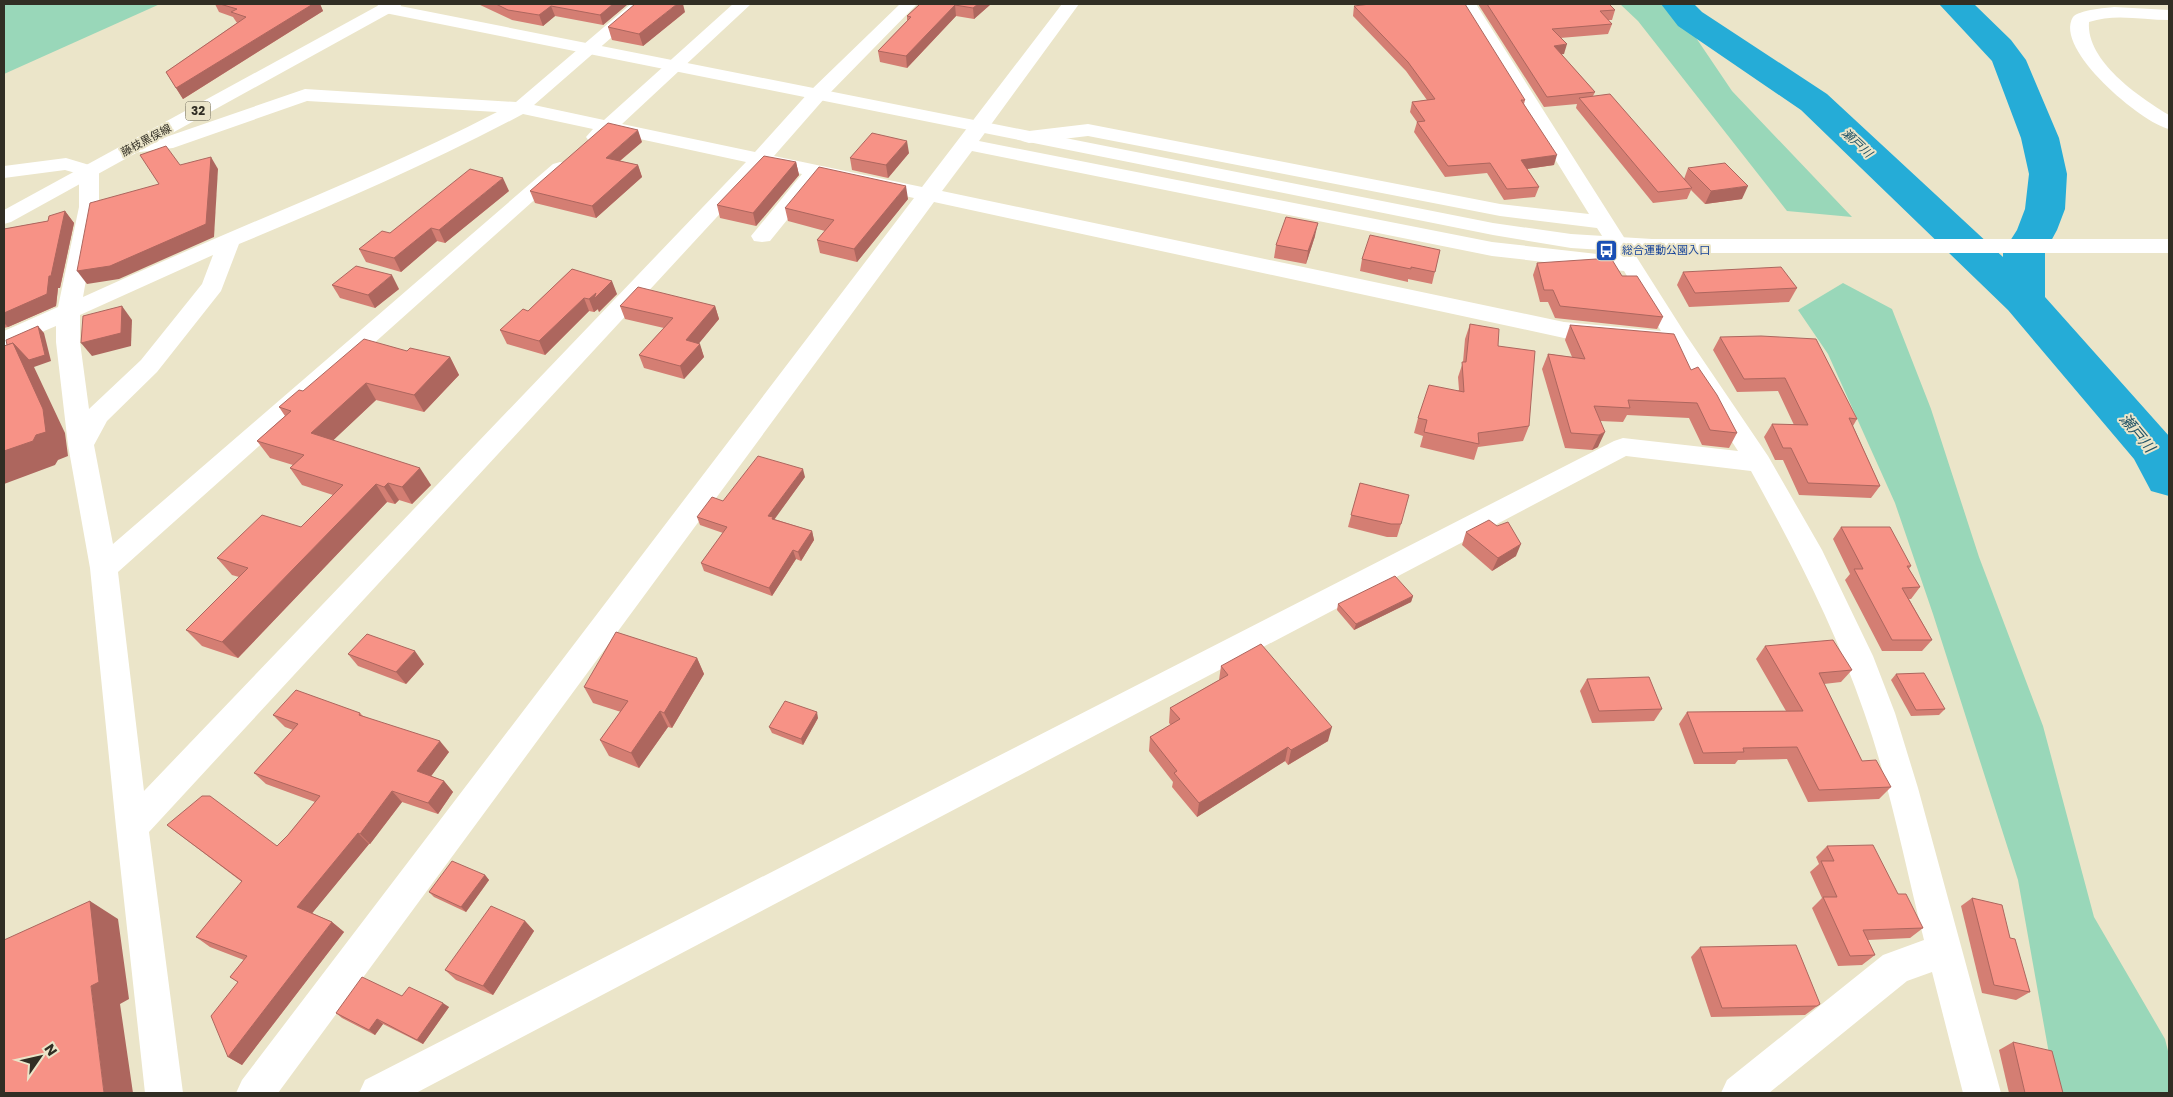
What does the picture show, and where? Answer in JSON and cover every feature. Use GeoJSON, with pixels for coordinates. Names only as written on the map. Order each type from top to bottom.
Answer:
{"type":"FeatureCollection","features":[{"type":"Feature","properties":{"kind":"street"},"geometry":{"type":"LineString","coordinates":[[4,340],[230,240],[316,205],[459,140],[520,108],[641,4]]}},
{"type":"Feature","properties":{"kind":"street"},"geometry":{"type":"LineString","coordinates":[[104,568],[607,127],[743,4]]}},
{"type":"Feature","properties":{"kind":"street"},"geometry":{"type":"LineString","coordinates":[[132,827],[760,159],[817,95],[910,4]]}},
{"type":"Feature","properties":{"kind":"street"},"geometry":{"type":"LineString","coordinates":[[255,1093],[926,195],[1071,4]]}},
{"type":"Feature","properties":{"kind":"street"},"geometry":{"type":"LineString","coordinates":[[1468,4],[1678,340],[1759,463],[1808,550],[1858,656],[1880,713],[1902,788],[1943,951],[1982,1093]]}},
{"type":"Feature","properties":{"kind":"street"},"geometry":{"type":"LineString","coordinates":[[389,6],[672,67],[1493,229],[1571,241],[1610,244],[1737,247],[2169,246]]}},
{"type":"Feature","properties":{"kind":"street","name":"藤枝黒俣線"},"geometry":{"type":"LineString","coordinates":[[4,218],[389,6]]}},
{"type":"Feature","properties":{"kind":"street"},"geometry":{"type":"LineString","coordinates":[[2169,15],[2101,12],[2081,18],[2078,26],[2082,41],[2094,62],[2125,94],[2149,112],[2169,123]]}},
{"type":"Feature","properties":{"kind":"street"},"geometry":{"type":"LineString","coordinates":[[132,147],[166,144],[304,96],[520,108],[1564,330],[1678,340]]}},
{"type":"Feature","properties":{"kind":"street"},"geometry":{"type":"LineString","coordinates":[[1029,137],[1088,130],[1500,210],[1604,222]]}},
{"type":"Feature","properties":{"kind":"street"},"geometry":{"type":"LineString","coordinates":[[966,144],[1492,250],[1631,264]]}},
{"type":"Feature","properties":{"kind":"street"},"geometry":{"type":"LineString","coordinates":[[4,172],[66,164],[89,171],[88,207],[68,313],[68,342],[81,445],[104,568],[132,827],[164,1093]]}},
{"type":"Feature","properties":{"kind":"street"},"geometry":{"type":"LineString","coordinates":[[762,236],[816,172]]}},
{"type":"Feature","properties":{"kind":"street"},"geometry":{"type":"LineString","coordinates":[[81,445],[98,415],[149,366],[213,286],[230,240]]}},
{"type":"Feature","properties":{"kind":"street"},"geometry":{"type":"LineString","coordinates":[[378,1093],[1623,447],[1759,463]]}},
{"type":"Feature","properties":{"kind":"street"},"geometry":{"type":"LineString","coordinates":[[1740,1093],[1896,967],[1943,951]]}},
{"type":"Feature","properties":{"kind":"green space"},"geometry":{"type":"Polygon","coordinates":[[[4,4],[160,4],[4,74],[4,4]]]}},
{"type":"Feature","properties":{"kind":"green space"},"geometry":{"type":"Polygon","coordinates":[[[1620,4],[1669,4],[1682,17],[1732,91],[1852,217],[1787,211],[1638,21],[1620,4]]]}},
{"type":"Feature","properties":{"kind":"green space"},"geometry":{"type":"Polygon","coordinates":[[[1843,283],[1892,309],[1931,409],[1979,557],[2043,726],[2094,917],[2165,1039],[2169,1055],[2169,1093],[2056,1093],[2018,880],[1933,614],[1895,503],[1828,354],[1798,310],[1843,283]]]}},
{"type":"Feature","properties":{"kind":"building"},"geometry":{"type":"Polygon","coordinates":[[[220,4],[313,4],[176,88],[166,72],[246,17],[231,12],[237,9],[220,4]]]}},
{"type":"Feature","properties":{"kind":"building"},"geometry":{"type":"Polygon","coordinates":[[[496,4],[613,4],[600,15],[551,6],[539,15],[508,10],[496,4]]]}},
{"type":"Feature","properties":{"kind":"building"},"geometry":{"type":"Polygon","coordinates":[[[635,4],[677,4],[639,34],[608,27],[635,4]]]}},
{"type":"Feature","properties":{"kind":"building"},"geometry":{"type":"Polygon","coordinates":[[[920,4],[978,4],[973,8],[955,5],[906,56],[878,51],[911,17],[907,16],[920,4]]]}},
{"type":"Feature","properties":{"kind":"building"},"geometry":{"type":"Polygon","coordinates":[[[1370,4],[1465,4],[1525,100],[1521,100],[1557,155],[1521,160],[1539,187],[1507,189],[1490,163],[1448,166],[1417,122],[1425,121],[1412,102],[1435,99],[1408,62],[1354,6],[1370,4]]]}},
{"type":"Feature","properties":{"kind":"building"},"geometry":{"type":"Polygon","coordinates":[[[1487,4],[1609,4],[1615,10],[1600,11],[1612,24],[1552,29],[1567,44],[1554,46],[1595,92],[1547,97],[1487,4]]]}},
{"type":"Feature","properties":{"kind":"building"},"geometry":{"type":"Polygon","coordinates":[[[1610,94],[1692,188],[1658,192],[1579,98],[1610,94]]]}},
{"type":"Feature","properties":{"kind":"building"},"geometry":{"type":"Polygon","coordinates":[[[608,123],[638,130],[606,158],[638,165],[592,206],[530,191],[608,123]]]}},
{"type":"Feature","properties":{"kind":"building"},"geometry":{"type":"Polygon","coordinates":[[[872,133],[907,141],[886,165],[850,158],[872,133]]]}},
{"type":"Feature","properties":{"kind":"building"},"geometry":{"type":"Polygon","coordinates":[[[166,146],[180,165],[211,157],[206,224],[110,266],[77,271],[90,203],[159,184],[140,155],[166,146]]]}},
{"type":"Feature","properties":{"kind":"building"},"geometry":{"type":"Polygon","coordinates":[[[764,156],[796,162],[753,213],[717,205],[764,156]]]}},
{"type":"Feature","properties":{"kind":"building"},"geometry":{"type":"Polygon","coordinates":[[[1725,163],[1748,186],[1711,191],[1688,168],[1725,163]]]}},
{"type":"Feature","properties":{"kind":"building"},"geometry":{"type":"Polygon","coordinates":[[[819,167],[906,186],[854,249],[817,240],[834,220],[785,208],[819,167]]]}},
{"type":"Feature","properties":{"kind":"building"},"geometry":{"type":"Polygon","coordinates":[[[470,169],[503,178],[439,230],[431,228],[394,258],[359,249],[382,231],[390,233],[470,169]]]}},
{"type":"Feature","properties":{"kind":"building"},"geometry":{"type":"Polygon","coordinates":[[[65,211],[51,276],[49,276],[47,294],[4,313],[4,229],[48,221],[49,216],[65,211]]]}},
{"type":"Feature","properties":{"kind":"building"},"geometry":{"type":"Polygon","coordinates":[[[1286,217],[1318,223],[1308,251],[1276,245],[1286,217]]]}},
{"type":"Feature","properties":{"kind":"building"},"geometry":{"type":"Polygon","coordinates":[[[1370,235],[1440,250],[1435,272],[1362,259],[1370,235]]]}},
{"type":"Feature","properties":{"kind":"building"},"geometry":{"type":"Polygon","coordinates":[[[1611,258],[1622,276],[1637,276],[1663,317],[1560,306],[1553,290],[1544,290],[1537,263],[1611,258]]]}},
{"type":"Feature","properties":{"kind":"building"},"geometry":{"type":"Polygon","coordinates":[[[356,266],[392,275],[368,295],[332,285],[356,266]]]}},
{"type":"Feature","properties":{"kind":"building"},"geometry":{"type":"Polygon","coordinates":[[[1781,267],[1797,288],[1695,293],[1683,272],[1781,267]]]}},
{"type":"Feature","properties":{"kind":"building"},"geometry":{"type":"Polygon","coordinates":[[[572,269],[612,281],[594,299],[596,293],[589,299],[584,298],[539,341],[500,330],[523,309],[528,311],[572,269]]]}},
{"type":"Feature","properties":{"kind":"building"},"geometry":{"type":"Polygon","coordinates":[[[638,287],[715,306],[686,340],[700,344],[680,366],[639,355],[673,318],[620,306],[638,287]]]}},
{"type":"Feature","properties":{"kind":"building"},"geometry":{"type":"Polygon","coordinates":[[[122,306],[121,333],[81,343],[83,316],[122,306]]]}},
{"type":"Feature","properties":{"kind":"building"},"geometry":{"type":"Polygon","coordinates":[[[1470,324],[1499,329],[1498,346],[1535,351],[1529,426],[1478,433],[1479,444],[1424,432],[1427,420],[1418,418],[1429,385],[1464,392],[1462,362],[1466,362],[1470,324]]]}},
{"type":"Feature","properties":{"kind":"building"},"geometry":{"type":"Polygon","coordinates":[[[1570,325],[1674,334],[1691,370],[1698,367],[1717,395],[1737,433],[1710,430],[1697,403],[1628,400],[1630,408],[1594,406],[1605,432],[1599,435],[1571,433],[1548,354],[1585,359],[1570,325]]]}},
{"type":"Feature","properties":{"kind":"building"},"geometry":{"type":"Polygon","coordinates":[[[38,326],[45,355],[29,360],[13,343],[7,345],[6,340],[38,326]]]}},
{"type":"Feature","properties":{"kind":"building"},"geometry":{"type":"Polygon","coordinates":[[[1761,336],[1816,339],[1857,419],[1849,418],[1880,486],[1808,483],[1791,448],[1783,448],[1772,424],[1808,425],[1785,378],[1744,379],[1720,337],[1761,336]]]}},
{"type":"Feature","properties":{"kind":"building"},"geometry":{"type":"Polygon","coordinates":[[[364,339],[407,351],[410,348],[450,357],[414,395],[366,383],[311,433],[420,468],[402,487],[388,483],[384,487],[376,484],[222,642],[186,630],[248,568],[217,558],[262,515],[301,527],[343,485],[290,468],[304,455],[257,441],[291,411],[279,407],[299,390],[303,391],[364,339]]]}},
{"type":"Feature","properties":{"kind":"building"},"geometry":{"type":"Polygon","coordinates":[[[13,343],[43,409],[46,432],[36,435],[33,441],[4,451],[4,346],[13,343]]]}},
{"type":"Feature","properties":{"kind":"building"},"geometry":{"type":"Polygon","coordinates":[[[758,456],[803,469],[768,516],[773,517],[772,519],[812,531],[798,552],[793,550],[769,588],[701,563],[727,527],[697,517],[712,497],[723,501],[758,456]]]}},
{"type":"Feature","properties":{"kind":"building"},"geometry":{"type":"Polygon","coordinates":[[[1360,483],[1409,495],[1401,524],[1391,524],[1351,515],[1360,483]]]}},
{"type":"Feature","properties":{"kind":"building"},"geometry":{"type":"Polygon","coordinates":[[[1489,520],[1497,526],[1508,522],[1521,544],[1498,558],[1466,532],[1489,520]]]}},
{"type":"Feature","properties":{"kind":"building"},"geometry":{"type":"Polygon","coordinates":[[[1841,527],[1890,527],[1911,566],[1907,566],[1920,587],[1902,588],[1932,640],[1892,640],[1854,569],[1863,569],[1841,527]]]}},
{"type":"Feature","properties":{"kind":"building"},"geometry":{"type":"Polygon","coordinates":[[[1395,576],[1413,596],[1356,624],[1338,604],[1395,576]]]}},
{"type":"Feature","properties":{"kind":"building"},"geometry":{"type":"Polygon","coordinates":[[[616,632],[697,658],[664,713],[660,711],[631,753],[600,740],[628,701],[584,687],[616,632]]]}},
{"type":"Feature","properties":{"kind":"building"},"geometry":{"type":"Polygon","coordinates":[[[367,634],[415,651],[396,672],[348,654],[367,634]]]}},
{"type":"Feature","properties":{"kind":"building"},"geometry":{"type":"Polygon","coordinates":[[[1833,640],[1852,670],[1819,673],[1862,761],[1876,760],[1891,787],[1819,790],[1797,747],[1743,748],[1744,752],[1703,753],[1687,712],[1803,711],[1765,646],[1833,640]]]}},
{"type":"Feature","properties":{"kind":"building"},"geometry":{"type":"Polygon","coordinates":[[[1261,644],[1332,727],[1291,750],[1288,747],[1199,803],[1174,773],[1177,771],[1150,737],[1180,719],[1170,708],[1228,675],[1221,666],[1261,644]]]}},
{"type":"Feature","properties":{"kind":"building"},"geometry":{"type":"Polygon","coordinates":[[[1924,673],[1945,709],[1916,710],[1896,674],[1924,673]]]}},
{"type":"Feature","properties":{"kind":"building"},"geometry":{"type":"Polygon","coordinates":[[[1649,677],[1662,709],[1599,711],[1587,679],[1649,677]]]}},
{"type":"Feature","properties":{"kind":"building"},"geometry":{"type":"Polygon","coordinates":[[[296,690],[360,713],[359,715],[440,741],[417,771],[444,781],[428,803],[392,791],[360,834],[358,833],[297,907],[332,922],[228,1057],[211,1016],[238,982],[230,977],[247,956],[196,937],[242,881],[167,825],[202,796],[210,796],[277,846],[288,835],[320,796],[254,773],[298,724],[273,715],[296,690]]]}},
{"type":"Feature","properties":{"kind":"building"},"geometry":{"type":"Polygon","coordinates":[[[785,701],[817,712],[801,739],[769,727],[785,701]]]}},
{"type":"Feature","properties":{"kind":"building"},"geometry":{"type":"Polygon","coordinates":[[[1873,845],[1898,894],[1906,894],[1923,928],[1863,930],[1875,955],[1850,956],[1823,897],[1837,897],[1821,861],[1834,861],[1827,846],[1873,845]]]}},
{"type":"Feature","properties":{"kind":"building"},"geometry":{"type":"Polygon","coordinates":[[[452,861],[485,875],[461,907],[429,892],[452,861]]]}},
{"type":"Feature","properties":{"kind":"building"},"geometry":{"type":"Polygon","coordinates":[[[1972,898],[2002,905],[2010,938],[2015,939],[2030,992],[1994,985],[1972,898]]]}},
{"type":"Feature","properties":{"kind":"building"},"geometry":{"type":"Polygon","coordinates":[[[90,901],[99,982],[91,986],[104,1093],[4,1093],[4,940],[90,901]]]}},
{"type":"Feature","properties":{"kind":"building"},"geometry":{"type":"Polygon","coordinates":[[[491,906],[525,921],[483,986],[445,970],[491,906]]]}},
{"type":"Feature","properties":{"kind":"building"},"geometry":{"type":"Polygon","coordinates":[[[1796,945],[1820,1004],[1817,1006],[1722,1008],[1700,947],[1796,945]]]}},
{"type":"Feature","properties":{"kind":"building"},"geometry":{"type":"Polygon","coordinates":[[[362,977],[402,996],[409,987],[443,1003],[417,1040],[377,1019],[369,1030],[336,1013],[362,977]]]}},
{"type":"Feature","properties":{"kind":"building"},"geometry":{"type":"Polygon","coordinates":[[[2013,1042],[2052,1051],[2063,1093],[2025,1093],[2013,1042]]]}},
{"type":"Feature","properties":{"kind":"waterway","name":"瀬戸川"},"geometry":{"type":"LineString","coordinates":[[1677,4],[1690,19],[1814,102],[2023,300]]}},
{"type":"Feature","properties":{"kind":"waterway","name":"瀬戸川"},"geometry":{"type":"LineString","coordinates":[[1955,4],[1999,47],[2009,60],[2040,138],[2048,174],[2045,209],[2037,230],[2024,252],[2023,300]]}},
{"type":"Feature","properties":{"kind":"waterway","name":"瀬戸川"},"geometry":{"type":"LineString","coordinates":[[2023,300],[2153,449],[2169,478]]}},
{"type":"Feature","properties":{"kind":"place","name":"総合運動公園入口"},"geometry":{"type":"Point","coordinates":[1606,250]}}]}
